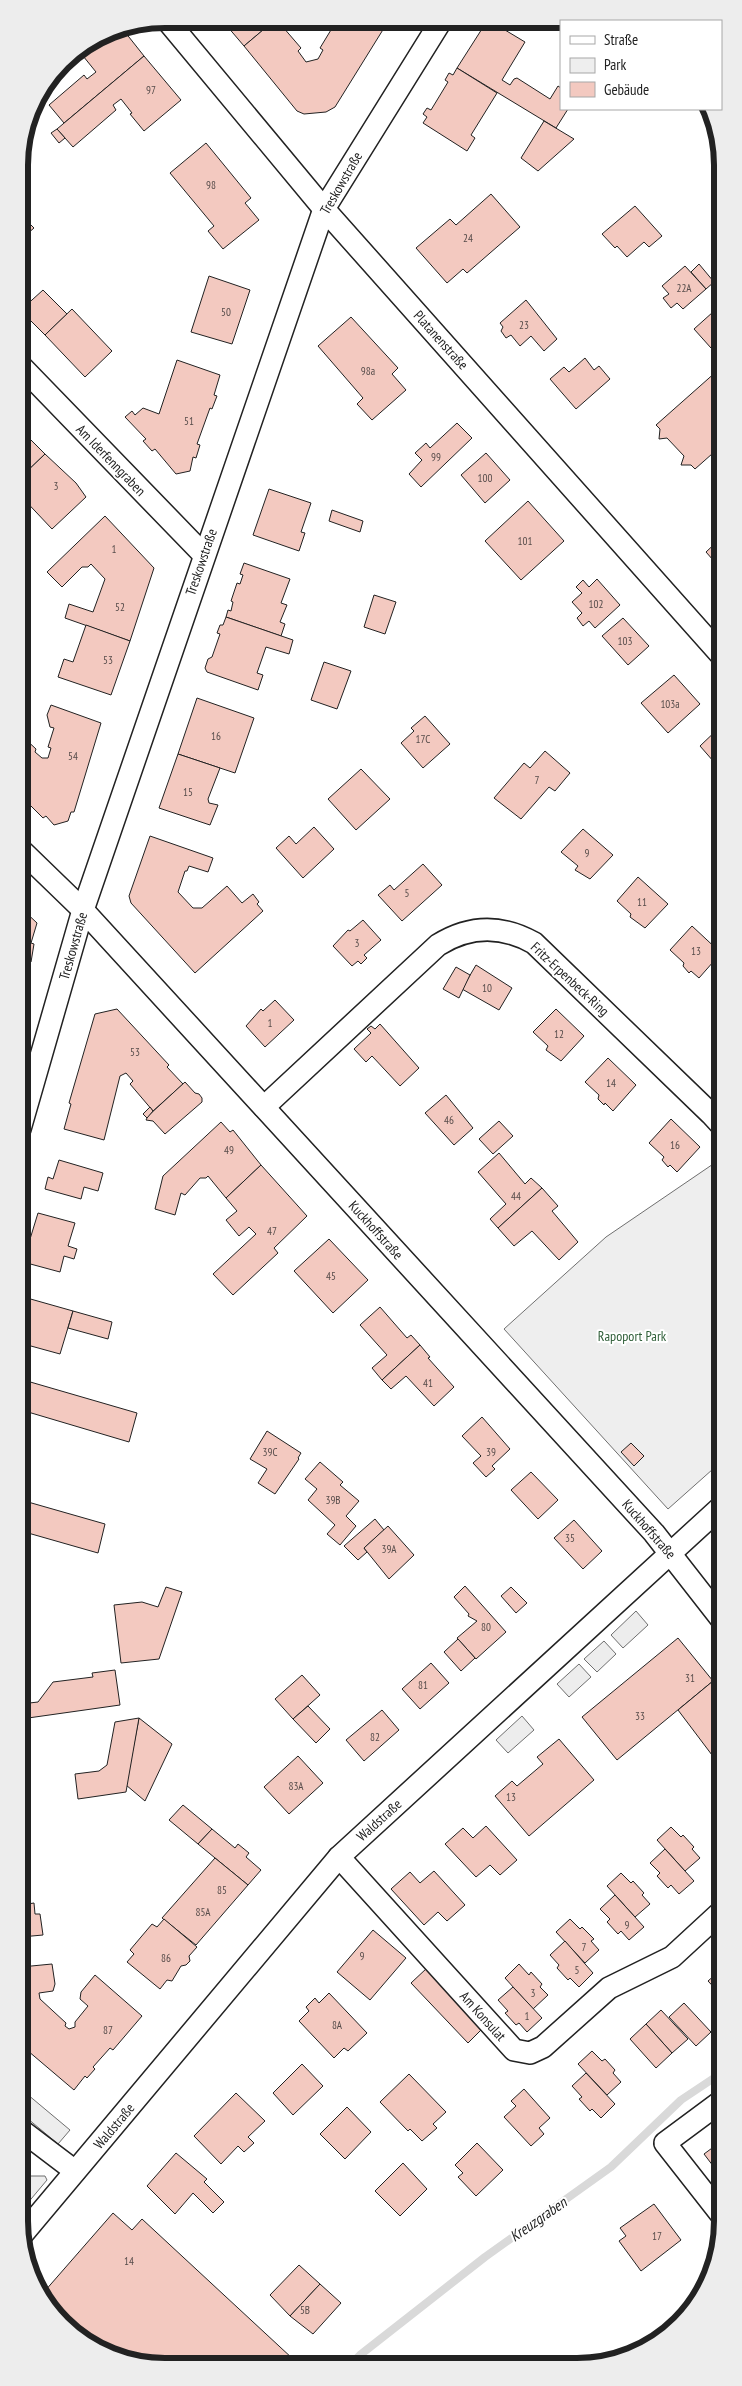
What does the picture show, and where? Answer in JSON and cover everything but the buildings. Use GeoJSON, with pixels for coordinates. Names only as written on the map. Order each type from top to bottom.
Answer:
{"type":"FeatureCollection","features":[{"type":"Feature","properties":{"kind":"street","name":"Platanenstraße"},"geometry":{"type":"LineString","coordinates":[[173,27],[324,208],[714,647]]}},
{"type":"Feature","properties":{"kind":"street","name":"Treskowstraße"},"geometry":{"type":"LineString","coordinates":[[28,1097],[83,910],[324,208],[437,27]]}},
{"type":"Feature","properties":{"kind":"street","name":"Am Iderfenngraben"},"geometry":{"type":"LineString","coordinates":[[28,373],[204,555]]}},
{"type":"Feature","properties":{"kind":"street","name":"Kuckhoffstraße"},"geometry":{"type":"LineString","coordinates":[[28,857],[83,910],[654,1533],[714,1610]]}},
{"type":"Feature","properties":{"kind":"street","name":"Fritz-Erpenbeck-Ring"},"geometry":{"type":"LineString","coordinates":[[264,1107],[438,945],[462,933],[495,929],[521,936],[534,943],[714,1117]]}},
{"type":"Feature","properties":{"kind":"street","name":"Waldstraße"},"geometry":{"type":"LineString","coordinates":[[28,2229],[339,1857],[714,1514]]}},
{"type":"Feature","properties":{"kind":"street","name":"Am Konsulat"},"geometry":{"type":"LineString","coordinates":[[339,1857],[514,2050],[530,2053],[543,2047],[609,1988],[672,1957],[714,1918]]}},
{"type":"Feature","properties":{"kind":"street"},"geometry":{"type":"LineString","coordinates":[[714,2107],[665,2143],[714,2206]]}},
{"type":"Feature","properties":{"kind":"street"},"geometry":{"type":"LineString","coordinates":[[28,2135],[75,2172]]}},
{"type":"Feature","properties":{"kind":"green space","name":"Rapoport Park"},"geometry":{"type":"Polygon","coordinates":[[[714,1163],[714,1468],[668,1509],[504,1329],[606,1237],[714,1163]]]}},
{"type":"Feature","properties":{"kind":"shaded area"},"geometry":{"type":"Polygon","coordinates":[[[636,1611],[648,1625],[623,1648],[611,1635],[636,1611]]]}},
{"type":"Feature","properties":{"kind":"shaded area"},"geometry":{"type":"Polygon","coordinates":[[[604,1641],[616,1654],[597,1672],[584,1659],[604,1641]]]}},
{"type":"Feature","properties":{"kind":"shaded area"},"geometry":{"type":"Polygon","coordinates":[[[579,1664],[591,1677],[569,1697],[557,1684],[579,1664]]]}},
{"type":"Feature","properties":{"kind":"shaded area"},"geometry":{"type":"Polygon","coordinates":[[[522,1716],[534,1730],[508,1753],[496,1740],[522,1716]]]}},
{"type":"Feature","properties":{"kind":"shaded area"},"geometry":{"type":"Polygon","coordinates":[[[28,2095],[70,2130],[58,2144],[28,2119],[28,2095]]]}},
{"type":"Feature","properties":{"kind":"shaded area"},"geometry":{"type":"Polygon","coordinates":[[[28,2176],[45,2176],[47,2180],[28,2203],[28,2176]]]}},
{"type":"Feature","properties":{"kind":"waterway","name":"Kreuzgraben"},"geometry":{"type":"LineString","coordinates":[[357,2358],[485,2257],[611,2167],[681,2100],[714,2078]]}}]}
